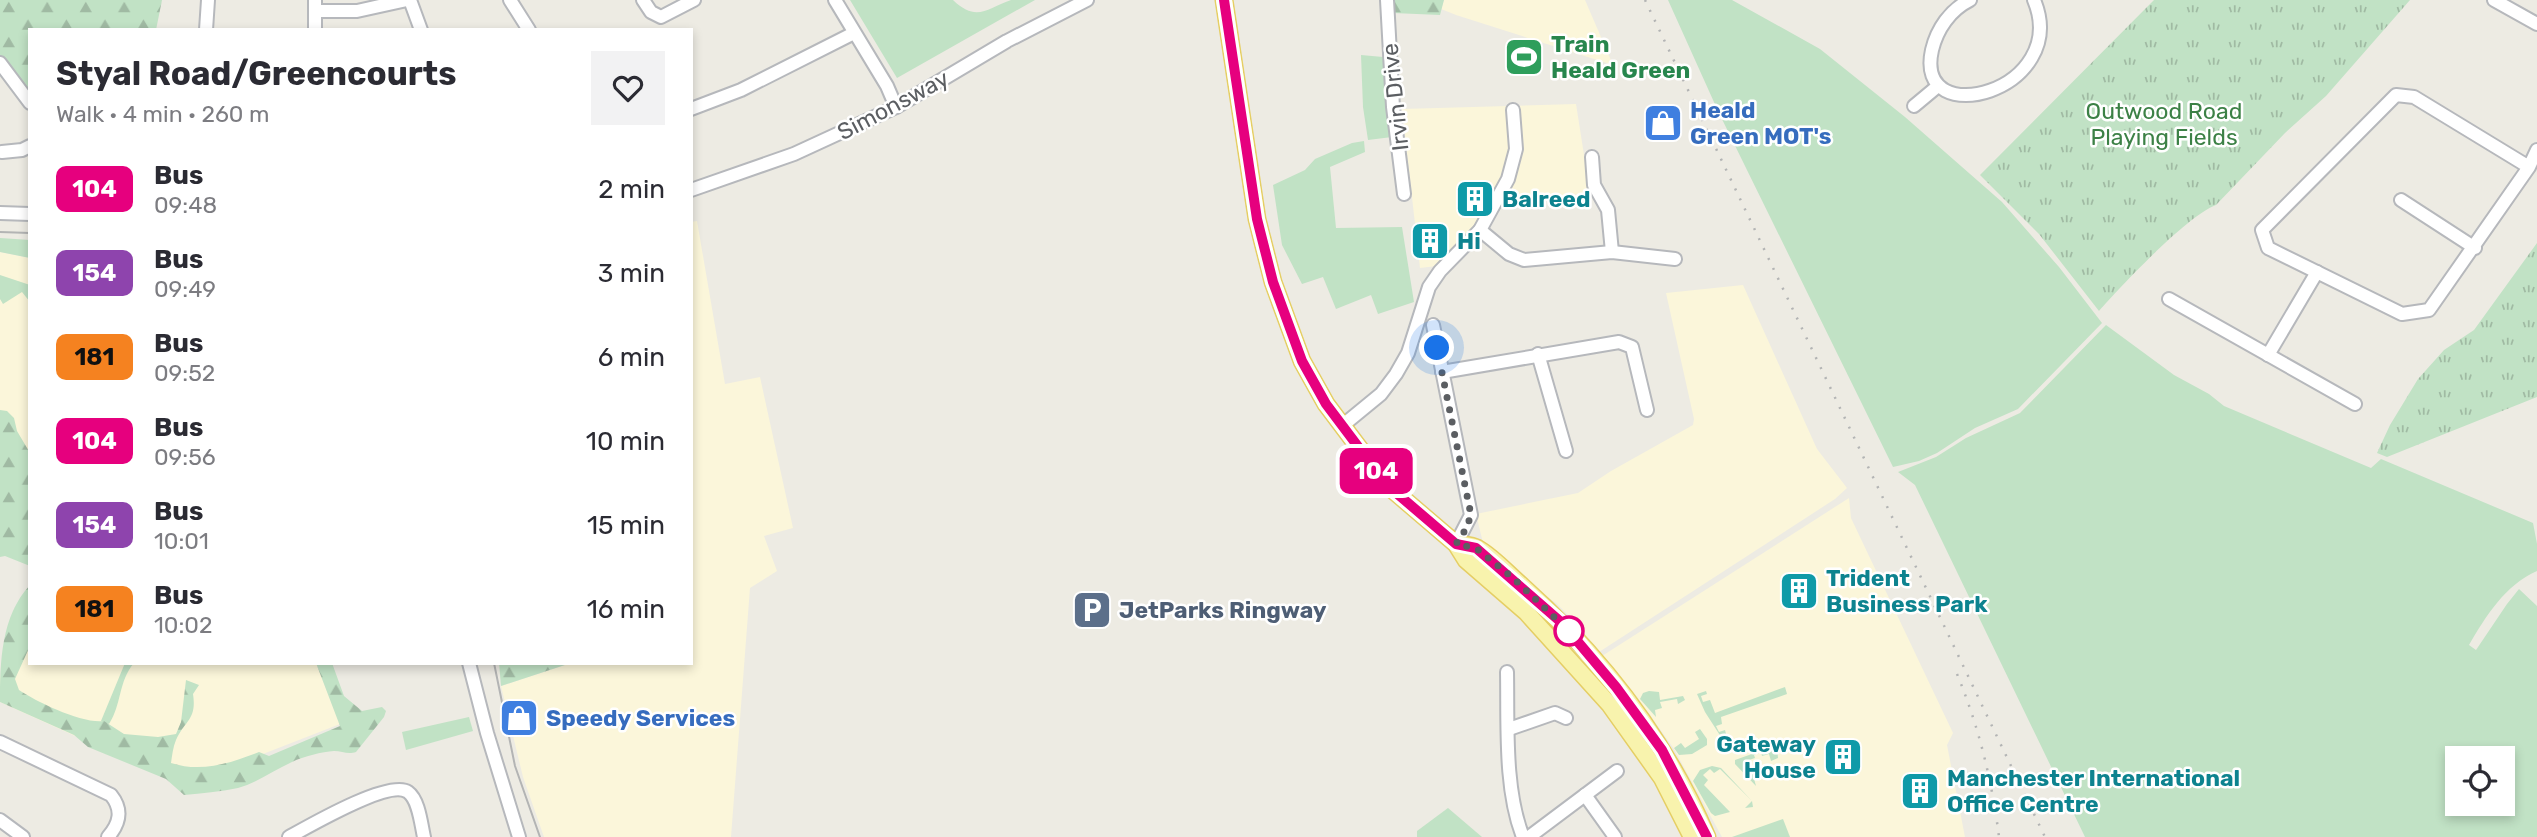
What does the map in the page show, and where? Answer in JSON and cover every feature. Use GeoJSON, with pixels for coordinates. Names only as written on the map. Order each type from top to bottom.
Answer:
{"type":"FeatureCollection","features":[{"type":"Feature","properties":{"kind":"main road"},"geometry":{"type":"LineString","coordinates":[[1226,3],[1257,219],[1273,282],[1302,361],[1326,404],[1387,485],[1456,544],[1466,560],[1526,612],[1610,705],[1662,778],[1692,837]]}},
{"type":"Feature","properties":{"kind":"main road"},"geometry":{"type":"LineString","coordinates":[[1456,544],[1476,548],[1513,578],[1562,623],[1594,659],[1662,750],[1707,837]]}},
{"type":"Feature","properties":{"kind":"street"},"geometry":{"type":"LineString","coordinates":[[206,28],[208,0]]}},
{"type":"Feature","properties":{"kind":"street"},"geometry":{"type":"LineString","coordinates":[[314,28],[315,5],[357,11],[408,0],[420,28]]}},
{"type":"Feature","properties":{"kind":"street"},"geometry":{"type":"LineString","coordinates":[[510,0],[527,28]]}},
{"type":"Feature","properties":{"kind":"street"},"geometry":{"type":"LineString","coordinates":[[643,0],[651,12],[661,17],[694,0]]}},
{"type":"Feature","properties":{"kind":"street"},"geometry":{"type":"LineString","coordinates":[[835,0],[887,86],[896,107]]}},
{"type":"Feature","properties":{"kind":"street","name":"Simonsway"},"geometry":{"type":"LineString","coordinates":[[693,189],[794,154],[896,107],[1007,41],[1087,0]]}},
{"type":"Feature","properties":{"kind":"street","name":"Irvin Drive"},"geometry":{"type":"LineString","coordinates":[[1387,0],[1392,94],[1404,194]]}},
{"type":"Feature","properties":{"kind":"street"},"geometry":{"type":"LineString","coordinates":[[1970,0],[1956,9],[1942,25],[1930,63],[1938,86],[1966,96],[1998,89],[2025,68],[2035,50],[2040,33],[2040,20],[2034,0]]}},
{"type":"Feature","properties":{"kind":"street"},"geometry":{"type":"LineString","coordinates":[[2494,0],[2537,23]]}},
{"type":"Feature","properties":{"kind":"street"},"geometry":{"type":"LineString","coordinates":[[693,108],[740,90],[854,33]]}},
{"type":"Feature","properties":{"kind":"street"},"geometry":{"type":"LineString","coordinates":[[0,63],[28,100]]}},
{"type":"Feature","properties":{"kind":"street"},"geometry":{"type":"LineString","coordinates":[[1914,107],[1938,86]]}},
{"type":"Feature","properties":{"kind":"street"},"geometry":{"type":"LineString","coordinates":[[2529,167],[2414,97],[2396,95],[2262,230],[2268,248],[2402,314],[2429,310],[2475,248],[2529,167],[2537,150]]}},
{"type":"Feature","properties":{"kind":"street"},"geometry":{"type":"LineString","coordinates":[[1342,426],[1381,394],[1396,374],[1408,353],[1429,288],[1440,271],[1480,230],[1508,179],[1514,161],[1516,132],[1513,110]]}},
{"type":"Feature","properties":{"kind":"street"},"geometry":{"type":"LineString","coordinates":[[2,152],[28,147]]}},
{"type":"Feature","properties":{"kind":"street"},"geometry":{"type":"LineString","coordinates":[[1597,162],[1594,185],[1608,210],[1612,252]]}},
{"type":"Feature","properties":{"kind":"street"},"geometry":{"type":"LineString","coordinates":[[2401,200],[2475,248]]}},
{"type":"Feature","properties":{"kind":"street"},"geometry":{"type":"LineString","coordinates":[[0,214],[28,214]]}},
{"type":"Feature","properties":{"kind":"street"},"geometry":{"type":"LineString","coordinates":[[1480,230],[1509,254],[1524,260],[1612,252],[1675,259]]}},
{"type":"Feature","properties":{"kind":"street"},"geometry":{"type":"LineString","coordinates":[[2268,355],[2317,272]]}},
{"type":"Feature","properties":{"kind":"street"},"geometry":{"type":"LineString","coordinates":[[2169,299],[2355,404]]}},
{"type":"Feature","properties":{"kind":"street"},"geometry":{"type":"LineString","coordinates":[[1433,325],[1471,515],[1456,544]]}},
{"type":"Feature","properties":{"kind":"street"},"geometry":{"type":"LineString","coordinates":[[1442,372],[1619,342],[1632,347],[1647,410]]}},
{"type":"Feature","properties":{"kind":"street"},"geometry":{"type":"LineString","coordinates":[[1538,354],[1566,451]]}},
{"type":"Feature","properties":{"kind":"street"},"geometry":{"type":"LineString","coordinates":[[470,665],[519,837]]}},
{"type":"Feature","properties":{"kind":"street"},"geometry":{"type":"LineString","coordinates":[[1507,672],[1514,810],[1523,837]]}},
{"type":"Feature","properties":{"kind":"street"},"geometry":{"type":"LineString","coordinates":[[1509,729],[1555,713],[1566,718]]}},
{"type":"Feature","properties":{"kind":"street"},"geometry":{"type":"LineString","coordinates":[[0,742],[111,795],[117,802],[120,814],[115,829],[108,837]]}},
{"type":"Feature","properties":{"kind":"street"},"geometry":{"type":"LineString","coordinates":[[1529,837],[1617,771]]}},
{"type":"Feature","properties":{"kind":"street"},"geometry":{"type":"LineString","coordinates":[[289,837],[353,804],[397,788],[407,790],[412,796],[425,837]]}},
{"type":"Feature","properties":{"kind":"street"},"geometry":{"type":"LineString","coordinates":[[1585,795],[1615,837]]}},
{"type":"Feature","properties":{"kind":"street"},"geometry":{"type":"LineString","coordinates":[[0,820],[23,837]]}},
{"type":"Feature","properties":{"kind":"shaded area"},"geometry":{"type":"Polygon","coordinates":[[[1444,0],[1585,0],[1613,65],[1456,15],[1441,9],[1444,0]]]}},
{"type":"Feature","properties":{"kind":"shaded area"},"geometry":{"type":"Polygon","coordinates":[[[1576,104],[1590,193],[1507,202],[1463,238],[1437,266],[1420,268],[1402,109],[1576,104]]]}},
{"type":"Feature","properties":{"kind":"shaded area"},"geometry":{"type":"Polygon","coordinates":[[[697,221],[725,384],[760,377],[793,528],[764,536],[777,571],[750,588],[731,837],[544,837],[523,777],[501,686],[565,665],[693,665],[693,222],[697,221]]]}},
{"type":"Feature","properties":{"kind":"shaded area"},"geometry":{"type":"Polygon","coordinates":[[[0,252],[28,258],[28,546],[0,491],[0,252]]]}},
{"type":"Feature","properties":{"kind":"shaded area"},"geometry":{"type":"Polygon","coordinates":[[[1743,285],[1817,449],[1847,488],[1835,499],[1599,652],[1556,603],[1529,584],[1483,543],[1476,514],[1578,493],[1611,471],[1693,425],[1694,419],[1666,293],[1743,285]]]}},
{"type":"Feature","properties":{"kind":"shaded area"},"geometry":{"type":"Polygon","coordinates":[[[1849,498],[1851,518],[1953,733],[1947,745],[1965,837],[1722,837],[1674,749],[1638,698],[1602,656],[1849,498]]]}},
{"type":"Feature","properties":{"kind":"shaded area"},"geometry":{"type":"Polygon","coordinates":[[[28,604],[28,665],[317,665],[340,724],[199,779],[179,783],[0,702],[0,677],[28,604]]]}},
{"type":"Feature","properties":{"kind":"green space"},"geometry":{"type":"Polygon","coordinates":[[[0,0],[162,0],[156,28],[28,28],[28,100],[0,63],[0,0]]]}},
{"type":"Feature","properties":{"kind":"green space"},"geometry":{"type":"Polygon","coordinates":[[[850,0],[953,0],[969,11],[982,12],[1011,0],[1035,0],[897,78],[850,0]]]}},
{"type":"Feature","properties":{"kind":"green space"},"geometry":{"type":"Polygon","coordinates":[[[1393,0],[1444,0],[1440,15],[1393,13],[1393,0]]]}},
{"type":"Feature","properties":{"kind":"green space"},"geometry":{"type":"Polygon","coordinates":[[[1668,0],[1732,0],[1820,49],[1905,117],[2002,202],[2059,267],[2102,323],[2018,409],[1975,428],[1937,453],[1919,461],[1893,467],[1718,111],[1668,0]]]}},
{"type":"Feature","properties":{"kind":"green space","name":"Outwood Road Playing Fields"},"geometry":{"type":"Polygon","coordinates":[[[2154,0],[2410,0],[2326,96],[2285,133],[2216,205],[2189,222],[2155,252],[2099,311],[2039,234],[1980,175],[2154,0]]]}},
{"type":"Feature","properties":{"kind":"green space"},"geometry":{"type":"Polygon","coordinates":[[[1361,55],[1383,57],[1392,137],[1368,140],[1363,107],[1361,55]]]}},
{"type":"Feature","properties":{"kind":"green space"},"geometry":{"type":"Polygon","coordinates":[[[1364,141],[1365,152],[1330,167],[1336,228],[1402,227],[1414,302],[1378,314],[1371,295],[1336,309],[1323,277],[1302,284],[1282,245],[1273,185],[1305,170],[1315,159],[1352,143],[1364,141]]]}},
{"type":"Feature","properties":{"kind":"green space"},"geometry":{"type":"Polygon","coordinates":[[[0,238],[28,240],[28,258],[0,252],[0,238]]]}},
{"type":"Feature","properties":{"kind":"green space"},"geometry":{"type":"Polygon","coordinates":[[[2537,243],[2537,397],[2387,457],[2377,453],[2390,425],[2418,379],[2444,350],[2474,330],[2537,243]]]}},
{"type":"Feature","properties":{"kind":"green space"},"geometry":{"type":"Polygon","coordinates":[[[0,275],[28,284],[28,300],[22,292],[3,304],[0,299],[0,275]]]}},
{"type":"Feature","properties":{"kind":"green space"},"geometry":{"type":"Polygon","coordinates":[[[2106,325],[2174,375],[2209,394],[2224,406],[2371,468],[2381,459],[2533,523],[2537,544],[2537,571],[2515,584],[2506,593],[2469,645],[2476,650],[2519,589],[2537,606],[2537,837],[2085,837],[1915,485],[1898,472],[1936,457],[1966,438],[2020,413],[2106,325]]]}},
{"type":"Feature","properties":{"kind":"green space"},"geometry":{"type":"Polygon","coordinates":[[[0,410],[7,411],[14,418],[17,431],[28,450],[28,565],[5,556],[0,557],[0,410]]]}},
{"type":"Feature","properties":{"kind":"green space"},"geometry":{"type":"Polygon","coordinates":[[[28,587],[28,650],[15,679],[19,690],[48,706],[72,716],[104,721],[124,734],[158,737],[176,734],[181,722],[186,680],[199,685],[193,694],[192,715],[179,733],[171,763],[205,767],[259,752],[269,756],[340,726],[317,665],[333,665],[344,696],[362,711],[382,707],[386,711],[356,752],[334,751],[313,755],[238,788],[184,795],[166,779],[88,747],[74,735],[0,702],[4,640],[20,597],[28,587]]]}},
{"type":"Feature","properties":{"kind":"green space"},"geometry":{"type":"Polygon","coordinates":[[[124,665],[133,665],[125,678],[109,724],[101,721],[124,665]]]}},
{"type":"Feature","properties":{"kind":"green space"},"geometry":{"type":"Polygon","coordinates":[[[499,665],[565,665],[501,686],[499,665]]]}},
{"type":"Feature","properties":{"kind":"green space"},"geometry":{"type":"Polygon","coordinates":[[[1785,687],[1787,694],[1721,717],[1722,724],[1716,726],[1719,732],[1725,730],[1727,738],[1723,740],[1697,694],[1706,691],[1707,694],[1701,696],[1703,702],[1710,700],[1715,713],[1785,687]]]}},
{"type":"Feature","properties":{"kind":"green space"},"geometry":{"type":"Polygon","coordinates":[[[1659,692],[1660,700],[1683,696],[1685,700],[1678,704],[1677,699],[1660,702],[1662,708],[1655,710],[1656,717],[1640,699],[1643,693],[1659,692]]]}},
{"type":"Feature","properties":{"kind":"green space"},"geometry":{"type":"Polygon","coordinates":[[[469,717],[473,731],[406,750],[402,732],[469,717]]]}},
{"type":"Feature","properties":{"kind":"green space"},"geometry":{"type":"Polygon","coordinates":[[[1700,729],[1707,739],[1707,745],[1692,754],[1679,755],[1674,748],[1681,743],[1685,748],[1699,739],[1695,732],[1700,729]]]}},
{"type":"Feature","properties":{"kind":"green space"},"geometry":{"type":"Polygon","coordinates":[[[1777,745],[1778,758],[1771,761],[1769,754],[1762,756],[1761,752],[1749,760],[1756,786],[1735,764],[1735,760],[1777,745]]]}},
{"type":"Feature","properties":{"kind":"green space"},"geometry":{"type":"Polygon","coordinates":[[[1712,766],[1721,768],[1752,801],[1720,769],[1714,773],[1710,769],[1703,775],[1708,780],[1704,785],[1730,812],[1715,816],[1711,813],[1693,781],[1700,770],[1712,766]]]}},
{"type":"Feature","properties":{"kind":"green space"},"geometry":{"type":"Polygon","coordinates":[[[1448,808],[1482,837],[1417,837],[1417,831],[1448,808]]]}},
{"type":"Feature","properties":{"kind":"green space"},"geometry":{"type":"Polygon","coordinates":[[[1783,819],[1790,837],[1732,837],[1783,819]]]}},
{"type":"Feature","properties":{"kind":"tram line"},"geometry":{"type":"LineString","coordinates":[[0,232],[28,233]]}},
{"type":"Feature","properties":{"kind":"tram line"},"geometry":{"type":"LineString","coordinates":[[494,665],[515,766],[540,837]]}},
{"type":"Feature","properties":{"kind":"railway"},"geometry":{"type":"LineString","coordinates":[[1645,0],[2045,837]]}},
{"type":"Feature","properties":{"kind":"railway"},"geometry":{"type":"LineString","coordinates":[[1957,674],[1984,754],[1999,837]]}},
{"type":"Feature","properties":{"kind":"bus line","name":"104"},"geometry":{"type":"LineString","coordinates":[[1224,0],[1257,219],[1287,324],[1302,361],[1326,404],[1387,485],[1456,544],[1476,548],[1513,578],[1562,623],[1594,659],[1662,750],[1707,837]]}},
{"type":"Feature","properties":{"kind":"place","name":"Train Heald Green"},"geometry":{"type":"Point","coordinates":[1524,57]}},
{"type":"Feature","properties":{"kind":"place","name":"Heald Green MOT's"},"geometry":{"type":"Point","coordinates":[1663,123]}},
{"type":"Feature","properties":{"kind":"place","name":"Balreed"},"geometry":{"type":"Point","coordinates":[1475,199]}},
{"type":"Feature","properties":{"kind":"place","name":"Hi"},"geometry":{"type":"Point","coordinates":[1430,241]}},
{"type":"Feature","properties":{"kind":"place","name":"Trident Business Park"},"geometry":{"type":"Point","coordinates":[1799,591]}},
{"type":"Feature","properties":{"kind":"place","name":"JetParks Ringway"},"geometry":{"type":"Point","coordinates":[1092,610]}},
{"type":"Feature","properties":{"kind":"place","name":"Speedy Services"},"geometry":{"type":"Point","coordinates":[519,718]}},
{"type":"Feature","properties":{"kind":"place","name":"Gateway House"},"geometry":{"type":"Point","coordinates":[1843,757]}},
{"type":"Feature","properties":{"kind":"place","name":"Manchester International Office Centre"},"geometry":{"type":"Point","coordinates":[1920,791]}},
{"type":"Feature","properties":{"kind":"route"},"geometry":{"type":"LineString","coordinates":[[1437,348],[1471,515],[1456,544],[1476,548],[1513,578],[1569,631]]}}]}
